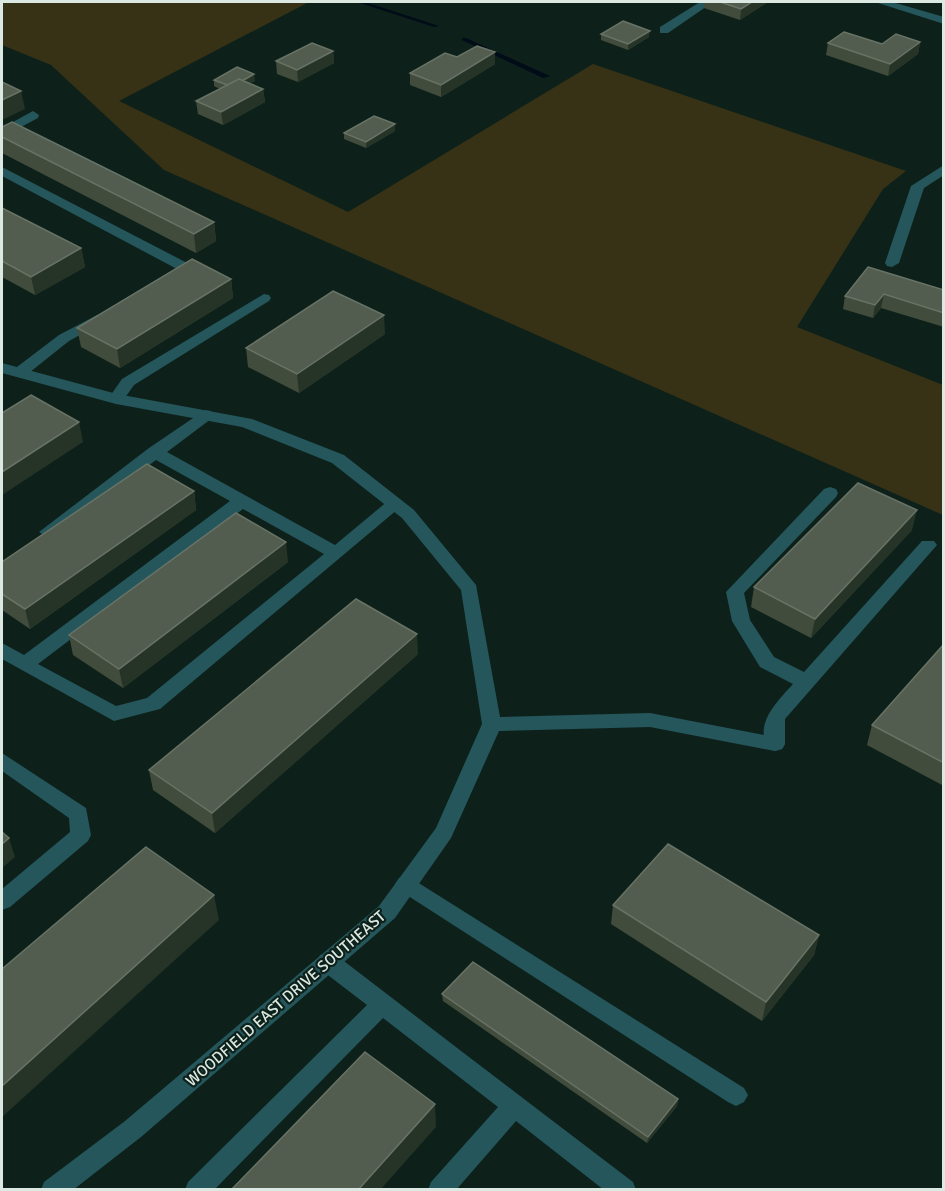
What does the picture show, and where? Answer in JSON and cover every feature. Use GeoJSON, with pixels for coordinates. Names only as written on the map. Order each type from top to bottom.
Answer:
{"type":"FeatureCollection","features":[{"type":"Feature","properties":{"kind":"street"},"geometry":{"type":"LineString","coordinates":[[664,30],[707,2]]}},
{"type":"Feature","properties":{"kind":"street"},"geometry":{"type":"LineString","coordinates":[[881,2],[944,21]]}},
{"type":"Feature","properties":{"kind":"street"},"geometry":{"type":"LineString","coordinates":[[2,133],[33,115]]}},
{"type":"Feature","properties":{"kind":"street"},"geometry":{"type":"LineString","coordinates":[[892,263],[918,186],[944,168]]}},
{"type":"Feature","properties":{"kind":"street"},"geometry":{"type":"LineString","coordinates":[[2,171],[188,269],[157,286]]}},
{"type":"Feature","properties":{"kind":"street"},"geometry":{"type":"LineString","coordinates":[[116,399],[128,382],[264,298]]}},
{"type":"Feature","properties":{"kind":"street"},"geometry":{"type":"LineString","coordinates":[[10,370],[106,315]]}},
{"type":"Feature","properties":{"kind":"street"},"geometry":{"type":"LineString","coordinates":[[10,370],[116,399],[246,423],[338,459],[408,514],[470,590],[492,724],[650,720],[775,744],[775,717],[928,544]]}},
{"type":"Feature","properties":{"kind":"street"},"geometry":{"type":"LineString","coordinates":[[39,539],[205,415]]}},
{"type":"Feature","properties":{"kind":"street"},"geometry":{"type":"LineString","coordinates":[[155,452],[336,553]]}},
{"type":"Feature","properties":{"kind":"street"},"geometry":{"type":"LineString","coordinates":[[806,682],[767,662],[741,621],[735,592],[830,493]]}},
{"type":"Feature","properties":{"kind":"street"},"geometry":{"type":"LineString","coordinates":[[24,665],[243,501]]}},
{"type":"Feature","properties":{"kind":"street"},"geometry":{"type":"LineString","coordinates":[[2,650],[24,665],[114,714],[153,704],[395,504]]}},
{"type":"Feature","properties":{"kind":"street","name":"WOODFIELD EAST DRIVE SOUTHEAST"},"geometry":{"type":"LineString","coordinates":[[52,1190],[133,1129],[387,912],[444,832],[492,724]]}},
{"type":"Feature","properties":{"kind":"street"},"geometry":{"type":"LineString","coordinates":[[2,761],[79,814],[81,835],[2,901]]}},
{"type":"Feature","properties":{"kind":"street"},"geometry":{"type":"LineString","coordinates":[[406,884],[736,1095]]}},
{"type":"Feature","properties":{"kind":"street"},"geometry":{"type":"LineString","coordinates":[[328,962],[624,1190]]}},
{"type":"Feature","properties":{"kind":"street"},"geometry":{"type":"LineString","coordinates":[[197,1190],[382,1003]]}},
{"type":"Feature","properties":{"kind":"street"},"geometry":{"type":"LineString","coordinates":[[440,1190],[515,1105]]}},
{"type":"Feature","properties":{"kind":"shaded area"},"geometry":{"type":"Polygon","coordinates":[[[2,2],[309,2],[119,101],[348,212],[593,64],[906,171],[883,189],[797,327],[943,385],[943,515],[164,170],[51,65],[2,45],[2,2]]]}},
{"type":"Feature","properties":{"kind":"building"},"geometry":{"type":"Polygon","coordinates":[[[720,2],[752,2],[741,9],[720,2]]]}},
{"type":"Feature","properties":{"kind":"building"},"geometry":{"type":"Polygon","coordinates":[[[623,21],[650,31],[628,44],[601,34],[623,21]]]}},
{"type":"Feature","properties":{"kind":"building"},"geometry":{"type":"Polygon","coordinates":[[[844,32],[882,44],[896,34],[920,42],[890,64],[828,43],[844,32]]]}},
{"type":"Feature","properties":{"kind":"building"},"geometry":{"type":"Polygon","coordinates":[[[312,43],[333,51],[297,70],[276,61],[312,43]]]}},
{"type":"Feature","properties":{"kind":"building"},"geometry":{"type":"Polygon","coordinates":[[[477,46],[495,52],[441,85],[410,73],[445,53],[457,57],[477,46]]]}},
{"type":"Feature","properties":{"kind":"building"},"geometry":{"type":"Polygon","coordinates":[[[237,67],[254,74],[242,81],[239,79],[227,85],[214,80],[237,67]]]}},
{"type":"Feature","properties":{"kind":"building"},"geometry":{"type":"Polygon","coordinates":[[[239,79],[263,89],[221,112],[196,101],[239,79]]]}},
{"type":"Feature","properties":{"kind":"building"},"geometry":{"type":"Polygon","coordinates":[[[2,82],[21,91],[2,100],[2,82]]]}},
{"type":"Feature","properties":{"kind":"building"},"geometry":{"type":"Polygon","coordinates":[[[374,116],[395,124],[366,142],[344,133],[374,116]]]}},
{"type":"Feature","properties":{"kind":"building"},"geometry":{"type":"Polygon","coordinates":[[[12,122],[214,222],[194,234],[2,137],[2,127],[12,122]]]}},
{"type":"Feature","properties":{"kind":"building"},"geometry":{"type":"Polygon","coordinates":[[[2,208],[81,248],[31,277],[2,261],[2,208]]]}},
{"type":"Feature","properties":{"kind":"building"},"geometry":{"type":"Polygon","coordinates":[[[192,259],[231,279],[117,349],[77,328],[192,259]]]}},
{"type":"Feature","properties":{"kind":"building"},"geometry":{"type":"Polygon","coordinates":[[[868,267],[944,290],[944,313],[884,294],[875,305],[845,296],[868,267]]]}},
{"type":"Feature","properties":{"kind":"building"},"geometry":{"type":"Polygon","coordinates":[[[333,291],[384,315],[297,374],[246,348],[333,291]]]}},
{"type":"Feature","properties":{"kind":"building"},"geometry":{"type":"Polygon","coordinates":[[[31,395],[79,422],[2,472],[2,413],[31,395]]]}},
{"type":"Feature","properties":{"kind":"building"},"geometry":{"type":"Polygon","coordinates":[[[147,464],[194,491],[25,609],[2,594],[2,562],[147,464]]]}},
{"type":"Feature","properties":{"kind":"building"},"geometry":{"type":"Polygon","coordinates":[[[858,483],[917,510],[815,619],[754,587],[858,483]]]}},
{"type":"Feature","properties":{"kind":"building"},"geometry":{"type":"Polygon","coordinates":[[[236,513],[286,542],[119,669],[69,635],[236,513]]]}},
{"type":"Feature","properties":{"kind":"building"},"geometry":{"type":"Polygon","coordinates":[[[356,599],[417,634],[212,813],[149,770],[356,599]]]}},
{"type":"Feature","properties":{"kind":"building"},"geometry":{"type":"Polygon","coordinates":[[[944,644],[944,763],[872,725],[944,644]]]}},
{"type":"Feature","properties":{"kind":"building"},"geometry":{"type":"Polygon","coordinates":[[[2,832],[9,838],[2,844],[2,832]]]}},
{"type":"Feature","properties":{"kind":"building"},"geometry":{"type":"Polygon","coordinates":[[[668,844],[819,935],[766,1002],[613,905],[668,844]]]}},
{"type":"Feature","properties":{"kind":"building"},"geometry":{"type":"Polygon","coordinates":[[[146,847],[214,895],[2,1086],[2,969],[146,847]]]}},
{"type":"Feature","properties":{"kind":"building"},"geometry":{"type":"Polygon","coordinates":[[[473,962],[678,1099],[648,1137],[442,994],[473,962]]]}},
{"type":"Feature","properties":{"kind":"building"},"geometry":{"type":"Polygon","coordinates":[[[365,1052],[435,1104],[358,1190],[231,1190],[365,1052]]]}},
{"type":"Feature","properties":{"kind":"waterway"},"geometry":{"type":"LineString","coordinates":[[360,2],[436,26]]}},
{"type":"Feature","properties":{"kind":"waterway"},"geometry":{"type":"LineString","coordinates":[[464,39],[546,76]]}}]}
